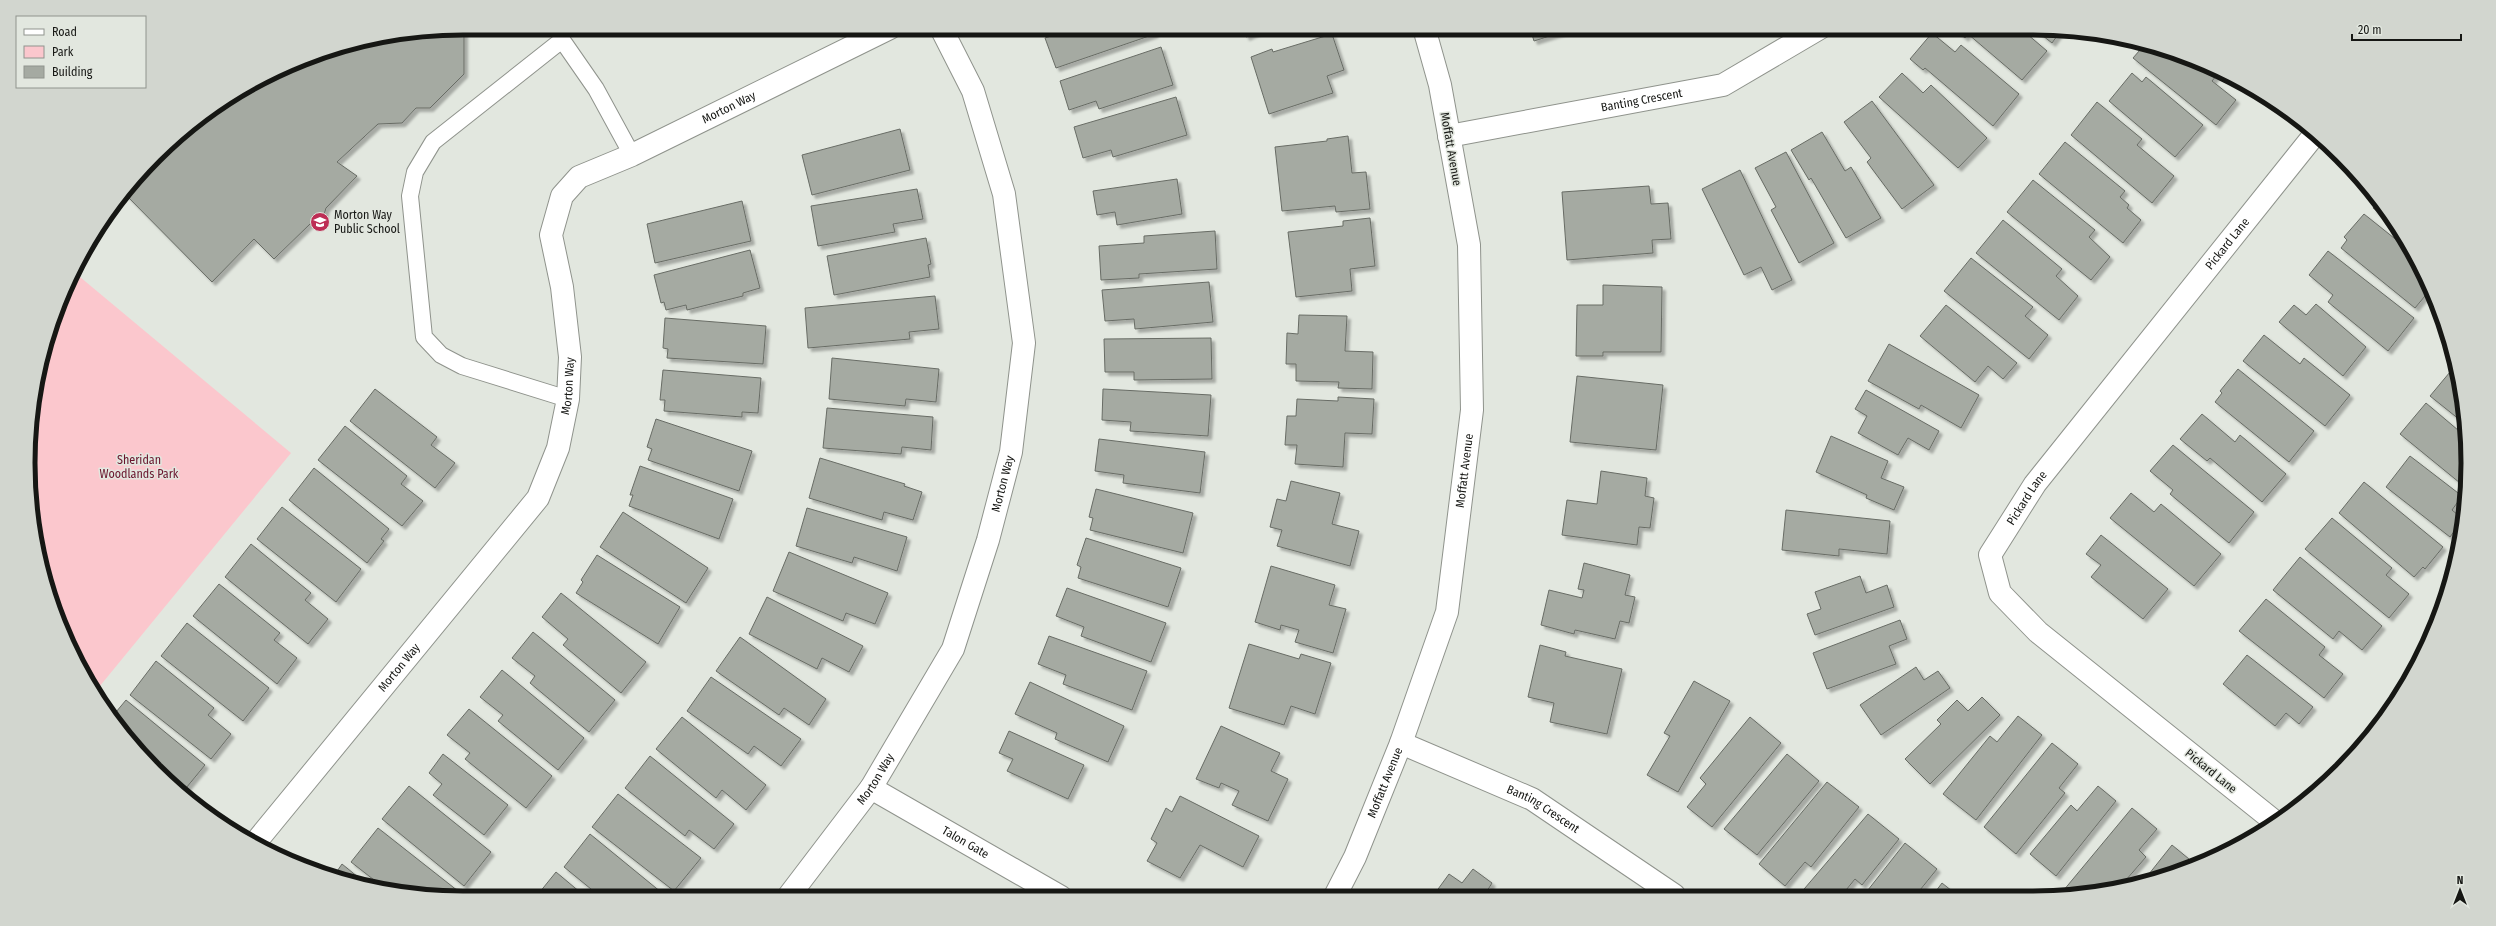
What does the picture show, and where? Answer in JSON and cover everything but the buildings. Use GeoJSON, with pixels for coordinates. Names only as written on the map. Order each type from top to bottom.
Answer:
{"type":"FeatureCollection","features":[{"type":"Feature","properties":{"kind":"street","name":"Morton Way"},"geometry":{"type":"LineString","coordinates":[[258,839],[538,498],[558,448],[568,398],[570,356],[562,287],[551,236],[562,196],[579,177],[632,155],[876,35]]}},
{"type":"Feature","properties":{"kind":"street","name":"Morton Way"},"geometry":{"type":"LineString","coordinates":[[793,891],[871,788],[953,648],[988,540],[1011,452],[1024,342],[1004,194],[973,91],[945,35]]}},
{"type":"Feature","properties":{"kind":"street","name":"Moffatt Avenue"},"geometry":{"type":"LineString","coordinates":[[1338,891],[1356,857],[1401,743],[1447,612],[1472,410],[1469,245],[1440,85],[1426,35]]}},
{"type":"Feature","properties":{"kind":"street","name":"Banting Crescent"},"geometry":{"type":"LineString","coordinates":[[1449,136],[1723,85],[1808,35]]}},
{"type":"Feature","properties":{"kind":"street","name":"Pickard Lane"},"geometry":{"type":"LineString","coordinates":[[2271,819],[2038,632],[2000,593],[1990,555],[2035,484],[2312,138]]}},
{"type":"Feature","properties":{"kind":"street","name":"Banting Crescent"},"geometry":{"type":"LineString","coordinates":[[1401,743],[1532,799],[1668,891]]}},
{"type":"Feature","properties":{"kind":"street","name":"Talon Gate"},"geometry":{"type":"LineString","coordinates":[[871,788],[1051,891]]}},
{"type":"Feature","properties":{"kind":"lane"},"geometry":{"type":"LineString","coordinates":[[568,398],[462,366],[441,355],[424,337],[410,196],[415,172],[433,142],[562,40],[596,90],[632,155]]}},
{"type":"Feature","properties":{"kind":"green space","name":"Sheridan Woodlands Park"},"geometry":{"type":"Polygon","coordinates":[[[78,276],[291,453],[99,688],[79,652],[58,601],[43,546],[36,491],[36,435],[43,380],[58,325],[78,276]]]}},
{"type":"Feature","properties":{"kind":"place","name":"Morton Way Public School"},"geometry":{"type":"Point","coordinates":[320,222]}}]}
